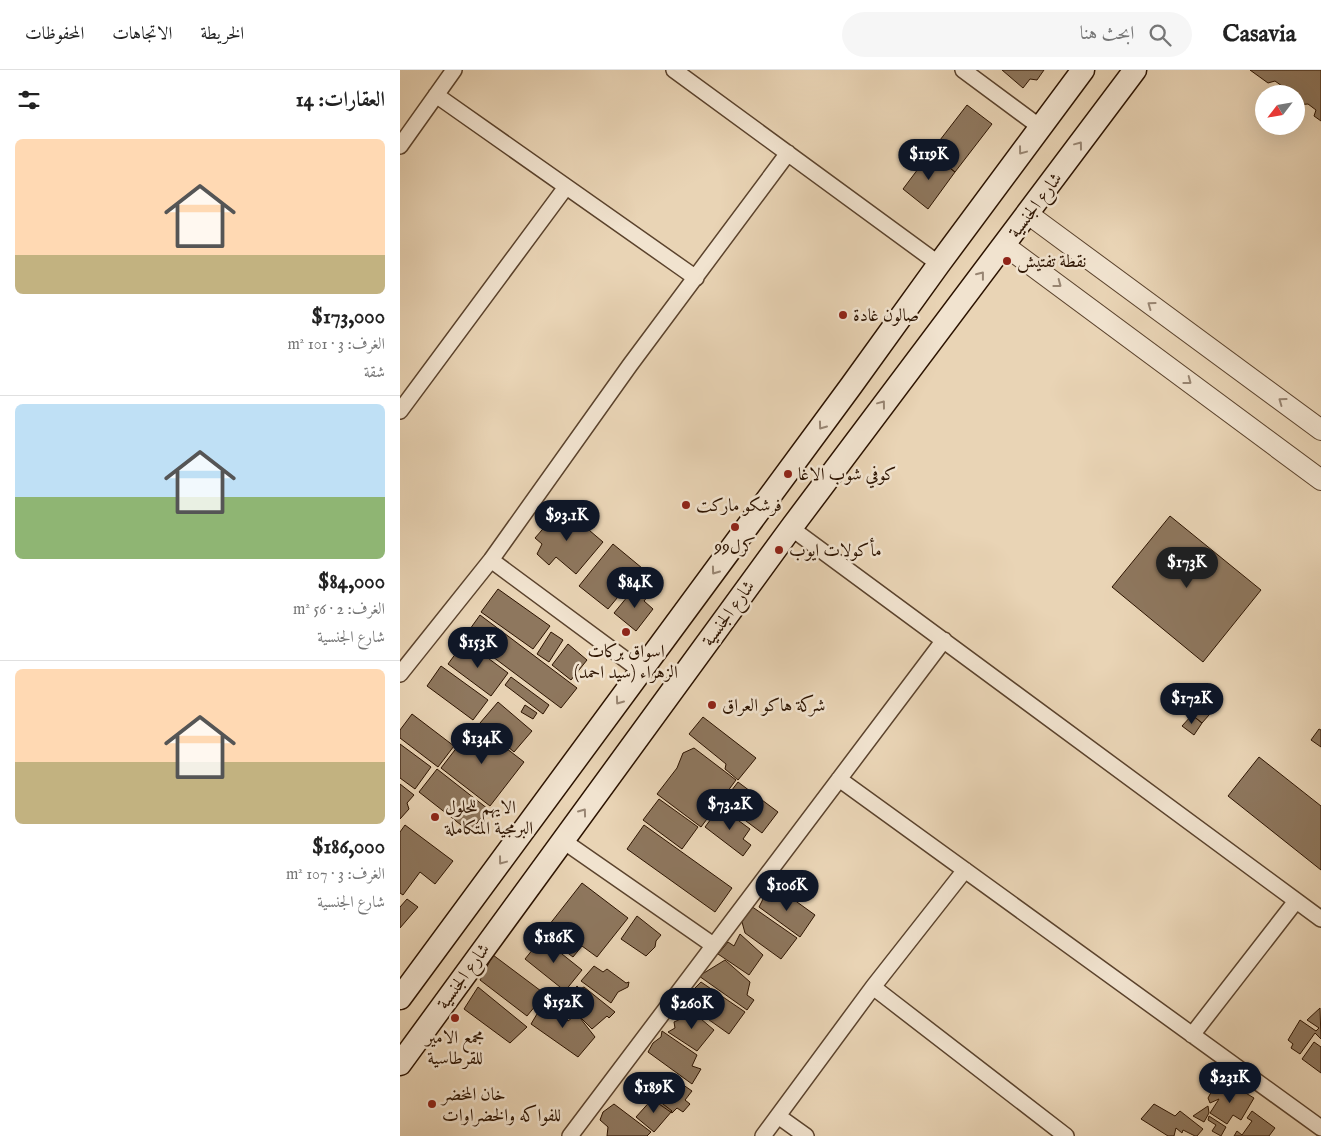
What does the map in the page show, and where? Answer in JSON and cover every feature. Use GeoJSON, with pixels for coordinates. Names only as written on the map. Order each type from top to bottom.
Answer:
{"type":"FeatureCollection","features":[{"type":"Feature","properties":{"kind":"main road","name":"شارع الجنسية"},"geometry":{"type":"LineString","coordinates":[[400,998],[1083,70]]}},
{"type":"Feature","properties":{"kind":"main road","name":"شارع الجنسية"},"geometry":{"type":"LineString","coordinates":[[400,1064],[790,528],[1135,70]]}},
{"type":"Feature","properties":{"kind":"main road"},"geometry":{"type":"LineString","coordinates":[[882,343],[911,366]]}},
{"type":"Feature","properties":{"kind":"street"},"geometry":{"type":"LineString","coordinates":[[400,146],[454,70]]}},
{"type":"Feature","properties":{"kind":"street"},"geometry":{"type":"LineString","coordinates":[[674,70],[939,264]]}},
{"type":"Feature","properties":{"kind":"street"},"geometry":{"type":"LineString","coordinates":[[963,70],[1040,127]]}},
{"type":"Feature","properties":{"kind":"street"},"geometry":{"type":"LineString","coordinates":[[436,96],[696,278]]}},
{"type":"Feature","properties":{"kind":"street"},"geometry":{"type":"LineString","coordinates":[[402,667],[491,560],[630,365],[788,153]]}},
{"type":"Feature","properties":{"kind":"street"},"geometry":{"type":"LineString","coordinates":[[400,411],[566,187]]}},
{"type":"Feature","properties":{"kind":"street"},"geometry":{"type":"LineString","coordinates":[[1028,214],[1321,430]]}},
{"type":"Feature","properties":{"kind":"street"},"geometry":{"type":"LineString","coordinates":[[1004,245],[1321,480]]}},
{"type":"Feature","properties":{"kind":"street"},"geometry":{"type":"LineString","coordinates":[[790,528],[1321,919]]}},
{"type":"Feature","properties":{"kind":"street"},"geometry":{"type":"LineString","coordinates":[[491,560],[641,671]]}},
{"type":"Feature","properties":{"kind":"street"},"geometry":{"type":"LineString","coordinates":[[570,1136],[944,640]]}},
{"type":"Feature","properties":{"kind":"street"},"geometry":{"type":"LineString","coordinates":[[839,779],[1321,1128]]}},
{"type":"Feature","properties":{"kind":"street"},"geometry":{"type":"LineString","coordinates":[[562,840],[713,945]]}},
{"type":"Feature","properties":{"kind":"street"},"geometry":{"type":"LineString","coordinates":[[764,1136],[873,987],[965,870]]}},
{"type":"Feature","properties":{"kind":"street"},"geometry":{"type":"LineString","coordinates":[[1192,1035],[1296,901]]}},
{"type":"Feature","properties":{"kind":"street"},"geometry":{"type":"LineString","coordinates":[[873,987],[1066,1136]]}},
{"type":"Feature","properties":{"kind":"street"},"geometry":{"type":"LineString","coordinates":[[778,1116],[806,1136]]}},
{"type":"Feature","properties":{"kind":"building"},"geometry":{"type":"Polygon","coordinates":[[[1002,70],[1044,70],[1037,80],[1030,79],[1023,88],[1002,70]]]}},
{"type":"Feature","properties":{"kind":"building"},"geometry":{"type":"Polygon","coordinates":[[[1250,70],[1321,70],[1321,121],[1314,116],[1316,110],[1308,104],[1305,104],[1305,85],[1281,85],[1275,81],[1268,83],[1250,70]]]}},
{"type":"Feature","properties":{"kind":"building"},"geometry":{"type":"Polygon","coordinates":[[[967,105],[992,124],[955,172],[930,153],[967,105]]]}},
{"type":"Feature","properties":{"kind":"building"},"geometry":{"type":"Polygon","coordinates":[[[930,153],[955,172],[928,209],[903,189],[930,153]]]}},
{"type":"Feature","properties":{"kind":"building"},"geometry":{"type":"Polygon","coordinates":[[[562,507],[603,542],[576,574],[556,557],[549,565],[537,554],[542,544],[535,538],[562,507]]]}},
{"type":"Feature","properties":{"kind":"building"},"geometry":{"type":"Polygon","coordinates":[[[1170,516],[1261,590],[1203,662],[1112,587],[1170,516]]]}},
{"type":"Feature","properties":{"kind":"building"},"geometry":{"type":"Polygon","coordinates":[[[613,544],[642,568],[608,609],[579,586],[613,544]]]}},
{"type":"Feature","properties":{"kind":"building"},"geometry":{"type":"Polygon","coordinates":[[[637,585],[649,595],[644,601],[653,609],[636,631],[614,613],[637,585]]]}},
{"type":"Feature","properties":{"kind":"building"},"geometry":{"type":"Polygon","coordinates":[[[498,589],[550,626],[533,649],[481,612],[498,589]]]}},
{"type":"Feature","properties":{"kind":"building"},"geometry":{"type":"Polygon","coordinates":[[[480,615],[577,688],[561,708],[465,636],[480,615]]]}},
{"type":"Feature","properties":{"kind":"building"},"geometry":{"type":"Polygon","coordinates":[[[551,632],[563,640],[549,662],[537,654],[551,632]]]}},
{"type":"Feature","properties":{"kind":"building"},"geometry":{"type":"Polygon","coordinates":[[[465,641],[508,673],[491,696],[448,664],[465,641]]]}},
{"type":"Feature","properties":{"kind":"building"},"geometry":{"type":"Polygon","coordinates":[[[568,644],[587,660],[571,680],[552,665],[568,644]]]}},
{"type":"Feature","properties":{"kind":"building"},"geometry":{"type":"Polygon","coordinates":[[[441,666],[488,700],[473,720],[427,686],[441,666]]]}},
{"type":"Feature","properties":{"kind":"building"},"geometry":{"type":"Polygon","coordinates":[[[511,677],[549,705],[543,714],[505,685],[511,677]]]}},
{"type":"Feature","properties":{"kind":"building"},"geometry":{"type":"Polygon","coordinates":[[[1206,698],[1216,707],[1202,723],[1192,715],[1206,698]]]}},
{"type":"Feature","properties":{"kind":"building"},"geometry":{"type":"Polygon","coordinates":[[[498,702],[532,731],[514,752],[480,723],[498,702]]]}},
{"type":"Feature","properties":{"kind":"building"},"geometry":{"type":"Polygon","coordinates":[[[525,705],[537,713],[533,719],[521,712],[525,705]]]}},
{"type":"Feature","properties":{"kind":"building"},"geometry":{"type":"Polygon","coordinates":[[[412,714],[454,746],[438,767],[400,738],[400,730],[412,714]]]}},
{"type":"Feature","properties":{"kind":"building"},"geometry":{"type":"Polygon","coordinates":[[[1192,715],[1202,723],[1194,735],[1182,726],[1192,715]]]}},
{"type":"Feature","properties":{"kind":"building"},"geometry":{"type":"Polygon","coordinates":[[[703,717],[756,758],[738,780],[725,769],[726,764],[689,734],[703,717]]]}},
{"type":"Feature","properties":{"kind":"building"},"geometry":{"type":"Polygon","coordinates":[[[475,724],[524,762],[490,806],[441,768],[475,724]]]}},
{"type":"Feature","properties":{"kind":"building"},"geometry":{"type":"Polygon","coordinates":[[[1319,729],[1321,730],[1321,747],[1311,740],[1319,729]]]}},
{"type":"Feature","properties":{"kind":"building"},"geometry":{"type":"Polygon","coordinates":[[[400,744],[431,767],[415,789],[400,778],[400,744]]]}},
{"type":"Feature","properties":{"kind":"building"},"geometry":{"type":"Polygon","coordinates":[[[694,748],[736,780],[701,827],[657,794],[677,768],[683,753],[694,748]]]}},
{"type":"Feature","properties":{"kind":"building"},"geometry":{"type":"Polygon","coordinates":[[[1259,757],[1321,806],[1321,870],[1228,796],[1259,757]]]}},
{"type":"Feature","properties":{"kind":"building"},"geometry":{"type":"Polygon","coordinates":[[[437,769],[488,809],[470,832],[419,792],[437,769]]]}},
{"type":"Feature","properties":{"kind":"building"},"geometry":{"type":"Polygon","coordinates":[[[738,782],[778,812],[762,833],[722,803],[738,782]]]}},
{"type":"Feature","properties":{"kind":"building"},"geometry":{"type":"Polygon","coordinates":[[[400,784],[414,795],[407,803],[409,809],[400,819],[400,784]]]}},
{"type":"Feature","properties":{"kind":"building"},"geometry":{"type":"Polygon","coordinates":[[[659,799],[698,827],[682,849],[643,820],[659,799]]]}},
{"type":"Feature","properties":{"kind":"building"},"geometry":{"type":"Polygon","coordinates":[[[720,807],[750,829],[743,839],[751,845],[743,856],[705,827],[720,807]]]}},
{"type":"Feature","properties":{"kind":"building"},"geometry":{"type":"Polygon","coordinates":[[[405,825],[453,861],[435,884],[420,872],[403,895],[400,893],[400,832],[405,825]]]}},
{"type":"Feature","properties":{"kind":"building"},"geometry":{"type":"Polygon","coordinates":[[[644,825],[732,888],[715,912],[627,849],[644,825]]]}},
{"type":"Feature","properties":{"kind":"building"},"geometry":{"type":"Polygon","coordinates":[[[582,883],[628,918],[597,957],[582,946],[573,957],[542,934],[582,883]]]}},
{"type":"Feature","properties":{"kind":"building"},"geometry":{"type":"Polygon","coordinates":[[[779,889],[815,915],[800,937],[759,907],[767,891],[775,895],[779,889]]]}},
{"type":"Feature","properties":{"kind":"building"},"geometry":{"type":"Polygon","coordinates":[[[407,899],[418,907],[400,928],[400,907],[407,899]]]}},
{"type":"Feature","properties":{"kind":"building"},"geometry":{"type":"Polygon","coordinates":[[[751,906],[797,938],[781,959],[745,933],[742,922],[751,906]]]}},
{"type":"Feature","properties":{"kind":"building"},"geometry":{"type":"Polygon","coordinates":[[[637,916],[661,935],[656,941],[655,947],[646,956],[621,939],[637,916]]]}},
{"type":"Feature","properties":{"kind":"building"},"geometry":{"type":"Polygon","coordinates":[[[740,934],[763,955],[749,975],[718,954],[728,942],[734,946],[740,934]]]}},
{"type":"Feature","properties":{"kind":"building"},"geometry":{"type":"Polygon","coordinates":[[[542,938],[582,970],[565,991],[525,959],[542,938]]]}},
{"type":"Feature","properties":{"kind":"building"},"geometry":{"type":"Polygon","coordinates":[[[493,955],[545,994],[527,1016],[480,980],[493,955]]]}},
{"type":"Feature","properties":{"kind":"building"},"geometry":{"type":"Polygon","coordinates":[[[725,960],[750,982],[747,995],[754,1000],[747,1010],[699,976],[725,960]]]}},
{"type":"Feature","properties":{"kind":"building"},"geometry":{"type":"Polygon","coordinates":[[[594,966],[603,972],[607,969],[626,983],[629,982],[628,987],[618,992],[611,1003],[581,981],[594,966]]]}},
{"type":"Feature","properties":{"kind":"building"},"geometry":{"type":"Polygon","coordinates":[[[701,982],[745,1012],[729,1034],[688,1005],[693,998],[692,991],[701,982]]]}},
{"type":"Feature","properties":{"kind":"building"},"geometry":{"type":"Polygon","coordinates":[[[577,986],[580,989],[584,987],[615,1012],[609,1018],[607,1016],[592,1029],[565,1002],[577,986]]]}},
{"type":"Feature","properties":{"kind":"building"},"geometry":{"type":"Polygon","coordinates":[[[478,987],[527,1027],[510,1043],[464,1009],[478,987]]]}},
{"type":"Feature","properties":{"kind":"building"},"geometry":{"type":"Polygon","coordinates":[[[546,999],[560,1010],[559,1014],[568,1021],[577,1014],[595,1037],[578,1057],[531,1024],[546,999]]]}},
{"type":"Feature","properties":{"kind":"building"},"geometry":{"type":"Polygon","coordinates":[[[688,1008],[714,1030],[697,1051],[668,1032],[675,1028],[674,1022],[687,1016],[688,1008]]]}},
{"type":"Feature","properties":{"kind":"building"},"geometry":{"type":"Polygon","coordinates":[[[1320,1008],[1321,1039],[1315,1033],[1300,1054],[1291,1048],[1293,1044],[1288,1040],[1300,1020],[1316,1031],[1319,1028],[1307,1020],[1320,1008]]]}},
{"type":"Feature","properties":{"kind":"building"},"geometry":{"type":"Polygon","coordinates":[[[662,1031],[697,1055],[692,1066],[701,1069],[692,1084],[648,1052],[653,1043],[661,1037],[662,1031]]]}},
{"type":"Feature","properties":{"kind":"building"},"geometry":{"type":"Polygon","coordinates":[[[1314,1042],[1321,1047],[1321,1073],[1302,1059],[1314,1042]]]}},
{"type":"Feature","properties":{"kind":"building"},"geometry":{"type":"Polygon","coordinates":[[[666,1073],[692,1091],[685,1100],[690,1104],[683,1112],[677,1108],[672,1113],[649,1097],[651,1092],[657,1088],[658,1077],[666,1073]]]}},
{"type":"Feature","properties":{"kind":"building"},"geometry":{"type":"Polygon","coordinates":[[[1234,1086],[1254,1098],[1241,1120],[1233,1115],[1227,1124],[1210,1113],[1219,1099],[1210,1103],[1208,1098],[1214,1087],[1228,1096],[1234,1086]]]}},
{"type":"Feature","properties":{"kind":"building"},"geometry":{"type":"Polygon","coordinates":[[[654,1097],[672,1111],[654,1132],[636,1117],[654,1097]]]}},
{"type":"Feature","properties":{"kind":"building"},"geometry":{"type":"Polygon","coordinates":[[[614,1104],[651,1132],[647,1136],[607,1136],[608,1127],[600,1120],[603,1112],[614,1104]]]}},
{"type":"Feature","properties":{"kind":"building"},"geometry":{"type":"Polygon","coordinates":[[[1154,1104],[1175,1116],[1180,1111],[1203,1129],[1195,1136],[1183,1130],[1182,1133],[1176,1128],[1174,1136],[1168,1136],[1141,1119],[1154,1104]]]}},
{"type":"Feature","properties":{"kind":"building"},"geometry":{"type":"Polygon","coordinates":[[[1208,1106],[1209,1113],[1204,1122],[1193,1116],[1208,1106]]]}},
{"type":"Feature","properties":{"kind":"building"},"geometry":{"type":"Polygon","coordinates":[[[1252,1111],[1275,1128],[1269,1136],[1234,1136],[1237,1131],[1242,1135],[1252,1121],[1247,1118],[1252,1111]]]}},
{"type":"Feature","properties":{"kind":"building"},"geometry":{"type":"Polygon","coordinates":[[[1209,1116],[1226,1127],[1221,1136],[1212,1131],[1216,1125],[1208,1120],[1209,1116]]]}},
{"type":"Feature","properties":{"kind":"place","name":"نقطة تفتيش"},"geometry":{"type":"Point","coordinates":[1007,261]}},
{"type":"Feature","properties":{"kind":"place","name":"صالون غادة"},"geometry":{"type":"Point","coordinates":[843,315]}},
{"type":"Feature","properties":{"kind":"place","name":"كوفي شوب الاغا"},"geometry":{"type":"Point","coordinates":[788,474]}},
{"type":"Feature","properties":{"kind":"place","name":"فرشكو ماركت"},"geometry":{"type":"Point","coordinates":[686,505]}},
{"type":"Feature","properties":{"kind":"place","name":"كرل99"},"geometry":{"type":"Point","coordinates":[735,527]}},
{"type":"Feature","properties":{"kind":"place","name":"مأكولات ايوب"},"geometry":{"type":"Point","coordinates":[779,550]}},
{"type":"Feature","properties":{"kind":"place","name":"اسواق بركات الزهراء (سيد احمد)"},"geometry":{"type":"Point","coordinates":[626,632]}},
{"type":"Feature","properties":{"kind":"place","name":"شركة هاكو العراق"},"geometry":{"type":"Point","coordinates":[712,705]}},
{"type":"Feature","properties":{"kind":"place","name":"الايهم للحلول البرمجية المتكاملة"},"geometry":{"type":"Point","coordinates":[435,817]}},
{"type":"Feature","properties":{"kind":"place","name":"مجمع الامير للقرطاسية"},"geometry":{"type":"Point","coordinates":[455,1018]}},
{"type":"Feature","properties":{"kind":"place","name":"خان المخضر للفواكه والخضراوات"},"geometry":{"type":"Point","coordinates":[432,1104]}}]}
